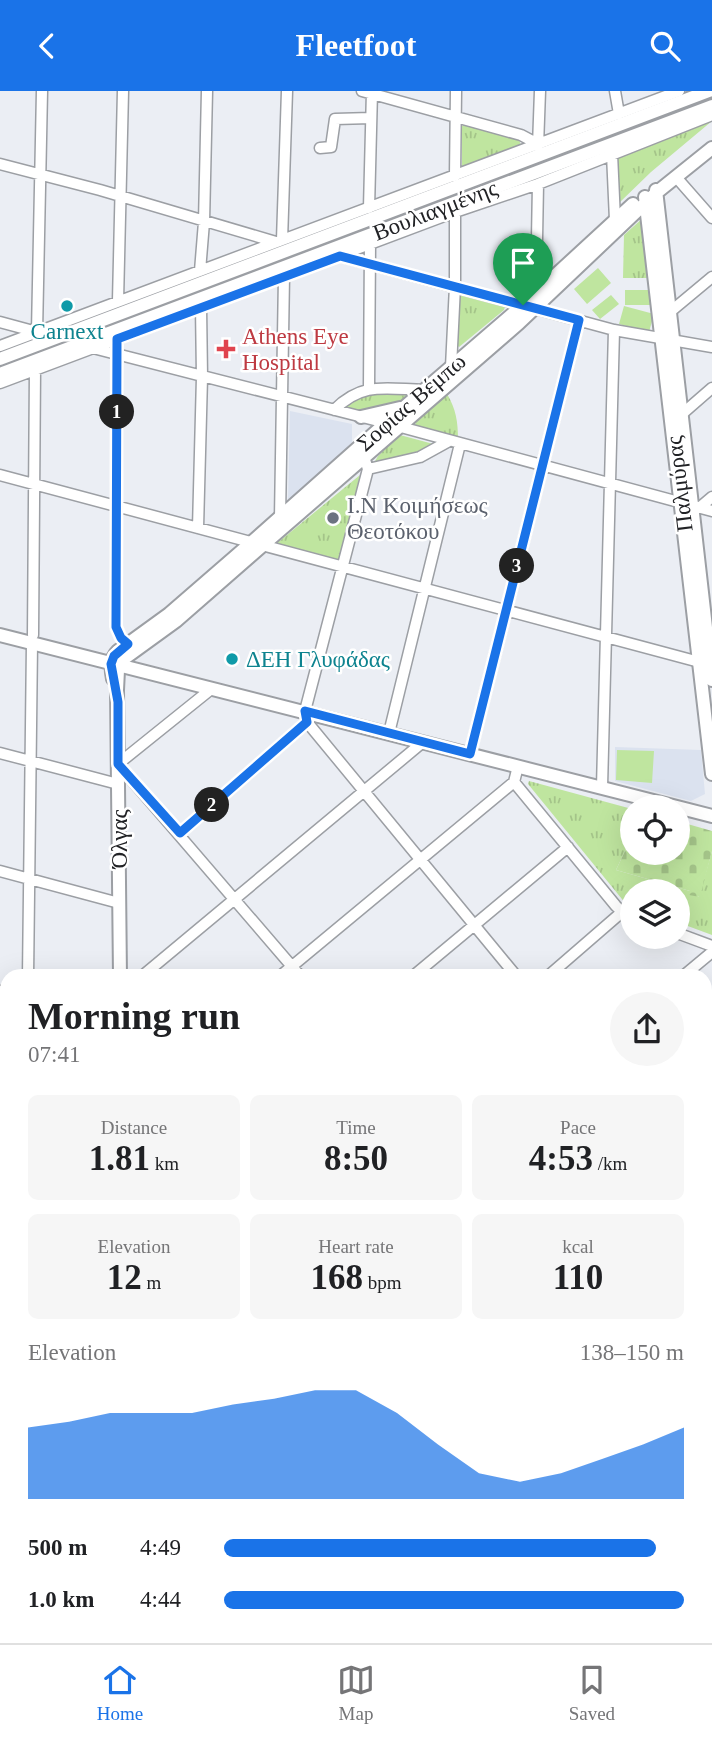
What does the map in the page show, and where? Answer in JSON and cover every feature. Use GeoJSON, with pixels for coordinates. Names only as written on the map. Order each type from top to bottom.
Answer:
{"type":"FeatureCollection","features":[{"type":"Feature","properties":{"kind":"main road","name":"Βουλιαγμένης"},"geometry":{"type":"LineString","coordinates":[[0,359],[709,91]]}},
{"type":"Feature","properties":{"kind":"main road","name":"Βουλιαγμένης"},"geometry":{"type":"LineString","coordinates":[[0,374],[712,106]]}},
{"type":"Feature","properties":{"kind":"main road","name":"Σοφίας Βέμπω"},"geometry":{"type":"LineString","coordinates":[[117,661],[128,644],[366,463],[399,427],[712,139]]}},
{"type":"Feature","properties":{"kind":"main road","name":"Σοφίας Βέμπω"},"geometry":{"type":"LineString","coordinates":[[117,661],[176,621],[258,544],[281,518],[406,405],[528,307],[536,293],[615,220],[712,148]]}},
{"type":"Feature","properties":{"kind":"main road","name":"Παλμύρας"},"geometry":{"type":"LineString","coordinates":[[651,193],[670,312],[668,340],[682,414],[691,506],[699,661],[712,774]]}},
{"type":"Feature","properties":{"kind":"main road","name":"Παλμύρας"},"geometry":{"type":"LineString","coordinates":[[651,193],[668,340],[709,618],[712,673]]}},
{"type":"Feature","properties":{"kind":"main road"},"geometry":{"type":"LineString","coordinates":[[361,417],[387,413],[406,405]]}},
{"type":"Feature","properties":{"kind":"main road"},"geometry":{"type":"LineString","coordinates":[[0,627],[32,639],[227,687],[241,695]]}},
{"type":"Feature","properties":{"kind":"main road"},"geometry":{"type":"LineString","coordinates":[[0,635],[32,639]]}},
{"type":"Feature","properties":{"kind":"main road"},"geometry":{"type":"LineString","coordinates":[[117,661],[306,716],[389,733],[632,795]]}},
{"type":"Feature","properties":{"kind":"main road","name":"Όλγας"},"geometry":{"type":"LineString","coordinates":[[117,661],[120,969]]}},
{"type":"Feature","properties":{"kind":"main road"},"geometry":{"type":"LineString","coordinates":[[690,810],[712,816]]}},
{"type":"Feature","properties":{"kind":"street"},"geometry":{"type":"LineString","coordinates":[[37,332],[42,91]]}},
{"type":"Feature","properties":{"kind":"street"},"geometry":{"type":"LineString","coordinates":[[118,301],[123,91]]}},
{"type":"Feature","properties":{"kind":"street"},"geometry":{"type":"LineString","coordinates":[[200,271],[207,91]]}},
{"type":"Feature","properties":{"kind":"street"},"geometry":{"type":"LineString","coordinates":[[279,241],[286,91]]}},
{"type":"Feature","properties":{"kind":"street"},"geometry":{"type":"LineString","coordinates":[[455,176],[457,91]]}},
{"type":"Feature","properties":{"kind":"street"},"geometry":{"type":"LineString","coordinates":[[538,145],[540,91]]}},
{"type":"Feature","properties":{"kind":"street"},"geometry":{"type":"LineString","coordinates":[[615,91],[620,114]]}},
{"type":"Feature","properties":{"kind":"street"},"geometry":{"type":"LineString","coordinates":[[647,91],[647,103]]}},
{"type":"Feature","properties":{"kind":"street"},"geometry":{"type":"LineString","coordinates":[[654,91],[674,93]]}},
{"type":"Feature","properties":{"kind":"street"},"geometry":{"type":"LineString","coordinates":[[369,208],[371,118],[368,92],[457,115],[521,135],[538,145]]}},
{"type":"Feature","properties":{"kind":"street"},"geometry":{"type":"LineString","coordinates":[[5,344],[674,93]]}},
{"type":"Feature","properties":{"kind":"street"},"geometry":{"type":"LineString","coordinates":[[0,383],[454,212],[538,184],[712,115]]}},
{"type":"Feature","properties":{"kind":"street"},"geometry":{"type":"LineString","coordinates":[[320,148],[331,147],[334,120],[371,118]]}},
{"type":"Feature","properties":{"kind":"street"},"geometry":{"type":"LineString","coordinates":[[612,154],[615,220]]}},
{"type":"Feature","properties":{"kind":"street"},"geometry":{"type":"LineString","coordinates":[[0,164],[279,241]]}},
{"type":"Feature","properties":{"kind":"street"},"geometry":{"type":"LineString","coordinates":[[676,177],[712,218]]}},
{"type":"Feature","properties":{"kind":"street"},"geometry":{"type":"LineString","coordinates":[[536,293],[538,184]]}},
{"type":"Feature","properties":{"kind":"street"},"geometry":{"type":"LineString","coordinates":[[451,367],[455,286],[454,212]]}},
{"type":"Feature","properties":{"kind":"street"},"geometry":{"type":"LineString","coordinates":[[369,388],[370,244]]}},
{"type":"Feature","properties":{"kind":"street"},"geometry":{"type":"LineString","coordinates":[[340,256],[614,330],[712,347]]}},
{"type":"Feature","properties":{"kind":"street"},"geometry":{"type":"LineString","coordinates":[[281,518],[284,276]]}},
{"type":"Feature","properties":{"kind":"street"},"geometry":{"type":"LineString","coordinates":[[670,312],[712,278]]}},
{"type":"Feature","properties":{"kind":"street"},"geometry":{"type":"LineString","coordinates":[[198,528],[201,307]]}},
{"type":"Feature","properties":{"kind":"street"},"geometry":{"type":"LineString","coordinates":[[470,754],[579,320]]}},
{"type":"Feature","properties":{"kind":"street"},"geometry":{"type":"LineString","coordinates":[[4,324],[54,339]]}},
{"type":"Feature","properties":{"kind":"street"},"geometry":{"type":"LineString","coordinates":[[4,324],[10,330],[5,344]]}},
{"type":"Feature","properties":{"kind":"street"},"geometry":{"type":"LineString","coordinates":[[602,787],[614,330]]}},
{"type":"Feature","properties":{"kind":"street"},"geometry":{"type":"LineString","coordinates":[[117,339],[116,627],[121,638],[128,644]]}},
{"type":"Feature","properties":{"kind":"street"},"geometry":{"type":"LineString","coordinates":[[92,348],[386,423],[712,511]]}},
{"type":"Feature","properties":{"kind":"street"},"geometry":{"type":"LineString","coordinates":[[28,969],[35,369]]}},
{"type":"Feature","properties":{"kind":"street"},"geometry":{"type":"LineString","coordinates":[[334,410],[351,395],[369,388],[424,390]]}},
{"type":"Feature","properties":{"kind":"street"},"geometry":{"type":"LineString","coordinates":[[682,414],[712,388]]}},
{"type":"Feature","properties":{"kind":"street"},"geometry":{"type":"LineString","coordinates":[[180,833],[306,716],[366,463],[420,457],[455,443]]}},
{"type":"Feature","properties":{"kind":"street"},"geometry":{"type":"LineString","coordinates":[[389,733],[425,588],[455,443]]}},
{"type":"Feature","properties":{"kind":"street"},"geometry":{"type":"LineString","coordinates":[[0,475],[699,661],[712,673]]}},
{"type":"Feature","properties":{"kind":"street"},"geometry":{"type":"LineString","coordinates":[[691,506],[712,497]]}},
{"type":"Feature","properties":{"kind":"street"},"geometry":{"type":"LineString","coordinates":[[210,690],[118,764],[295,969]]}},
{"type":"Feature","properties":{"kind":"street"},"geometry":{"type":"LineString","coordinates":[[306,716],[510,969]]}},
{"type":"Feature","properties":{"kind":"street"},"geometry":{"type":"LineString","coordinates":[[151,969],[423,742]]}},
{"type":"Feature","properties":{"kind":"street"},"geometry":{"type":"LineString","coordinates":[[0,753],[118,784]]}},
{"type":"Feature","properties":{"kind":"street"},"geometry":{"type":"LineString","coordinates":[[288,969],[514,782],[518,766]]}},
{"type":"Feature","properties":{"kind":"street"},"geometry":{"type":"LineString","coordinates":[[514,782],[620,906]]}},
{"type":"Feature","properties":{"kind":"street"},"geometry":{"type":"LineString","coordinates":[[422,969],[568,847]]}},
{"type":"Feature","properties":{"kind":"street"},"geometry":{"type":"LineString","coordinates":[[0,871],[119,903]]}},
{"type":"Feature","properties":{"kind":"street"},"geometry":{"type":"LineString","coordinates":[[557,969],[620,920]]}},
{"type":"Feature","properties":{"kind":"street"},"geometry":{"type":"LineString","coordinates":[[690,938],[712,946]]}},
{"type":"Feature","properties":{"kind":"street"},"geometry":{"type":"LineString","coordinates":[[692,969],[712,952]]}},
{"type":"Feature","properties":{"kind":"shaded area"},"geometry":{"type":"Polygon","coordinates":[[[290,411],[352,424],[352,446],[288,500],[290,411]]]}},
{"type":"Feature","properties":{"kind":"shaded area"},"geometry":{"type":"Polygon","coordinates":[[[615,747],[701,750],[705,794],[691,801],[690,795],[668,795],[615,781],[615,747]]]}},
{"type":"Feature","properties":{"kind":"green space"},"geometry":{"type":"Polygon","coordinates":[[[705,100],[707,104],[0,369],[0,366],[705,100]]]}},
{"type":"Feature","properties":{"kind":"green space"},"geometry":{"type":"Polygon","coordinates":[[[712,121],[651,172],[617,205],[618,156],[712,121]]]}},
{"type":"Feature","properties":{"kind":"green space"},"geometry":{"type":"Polygon","coordinates":[[[464,125],[519,140],[521,145],[462,168],[464,125]]]}},
{"type":"Feature","properties":{"kind":"green space"},"geometry":{"type":"Polygon","coordinates":[[[644,217],[651,278],[623,278],[624,235],[644,217]]]}},
{"type":"Feature","properties":{"kind":"green space"},"geometry":{"type":"Polygon","coordinates":[[[598,268],[611,283],[587,304],[574,289],[598,268]]]}},
{"type":"Feature","properties":{"kind":"green space"},"geometry":{"type":"Polygon","coordinates":[[[625,290],[653,290],[652,305],[625,305],[625,290]]]}},
{"type":"Feature","properties":{"kind":"green space"},"geometry":{"type":"Polygon","coordinates":[[[457,293],[503,303],[505,307],[459,347],[457,345],[457,293]]]}},
{"type":"Feature","properties":{"kind":"green space"},"geometry":{"type":"Polygon","coordinates":[[[611,295],[619,304],[600,319],[592,310],[611,295]]]}},
{"type":"Feature","properties":{"kind":"green space"},"geometry":{"type":"Polygon","coordinates":[[[624,306],[654,314],[649,332],[619,324],[624,306]]]}},
{"type":"Feature","properties":{"kind":"green space"},"geometry":{"type":"Polygon","coordinates":[[[415,391],[401,405],[361,412],[343,407],[371,393],[415,391]]]}},
{"type":"Feature","properties":{"kind":"green space"},"geometry":{"type":"Polygon","coordinates":[[[447,394],[456,416],[458,439],[415,425],[416,421],[447,394]]]}},
{"type":"Feature","properties":{"kind":"green space"},"geometry":{"type":"Polygon","coordinates":[[[400,435],[437,445],[401,459],[374,463],[400,435]]]}},
{"type":"Feature","properties":{"kind":"green space"},"geometry":{"type":"Polygon","coordinates":[[[360,475],[340,561],[276,544],[360,475]]]}},
{"type":"Feature","properties":{"kind":"green space"},"geometry":{"type":"Polygon","coordinates":[[[617,750],[654,751],[652,783],[616,780],[617,750]]]}},
{"type":"Feature","properties":{"kind":"green space"},"geometry":{"type":"Polygon","coordinates":[[[529,781],[620,806],[620,862],[616,870],[648,879],[620,879],[620,897],[528,784],[529,781]]]}},
{"type":"Feature","properties":{"kind":"green space"},"geometry":{"type":"Polygon","coordinates":[[[690,825],[712,831],[712,851],[700,897],[690,895],[690,879],[648,879],[616,870],[620,862],[620,865],[690,865],[690,825]]]}},
{"type":"Feature","properties":{"kind":"green space"},"geometry":{"type":"Polygon","coordinates":[[[712,851],[712,935],[690,927],[690,891],[699,897],[712,851]]]}},
{"type":"Feature","properties":{"kind":"place","name":"Carnext"},"geometry":{"type":"Point","coordinates":[67,306]}},
{"type":"Feature","properties":{"kind":"place","name":"Athens Eye Hospital"},"geometry":{"type":"Point","coordinates":[226,349]}},
{"type":"Feature","properties":{"kind":"place","name":"Ι.Ν Κοιμήσεως Θεοτόκου"},"geometry":{"type":"Point","coordinates":[333,518]}},
{"type":"Feature","properties":{"kind":"place","name":"ΔΕΗ Γλυφάδας"},"geometry":{"type":"Point","coordinates":[232,659]}},
{"type":"Feature","properties":{"kind":"route"},"geometry":{"type":"LineString","coordinates":[[340,256],[523,305],[579,320],[470,754],[305,711],[307,722],[180,833],[118,764],[118,702],[111,664],[114,656],[128,644],[121,638],[116,627],[117,339],[340,256]]}}]}
